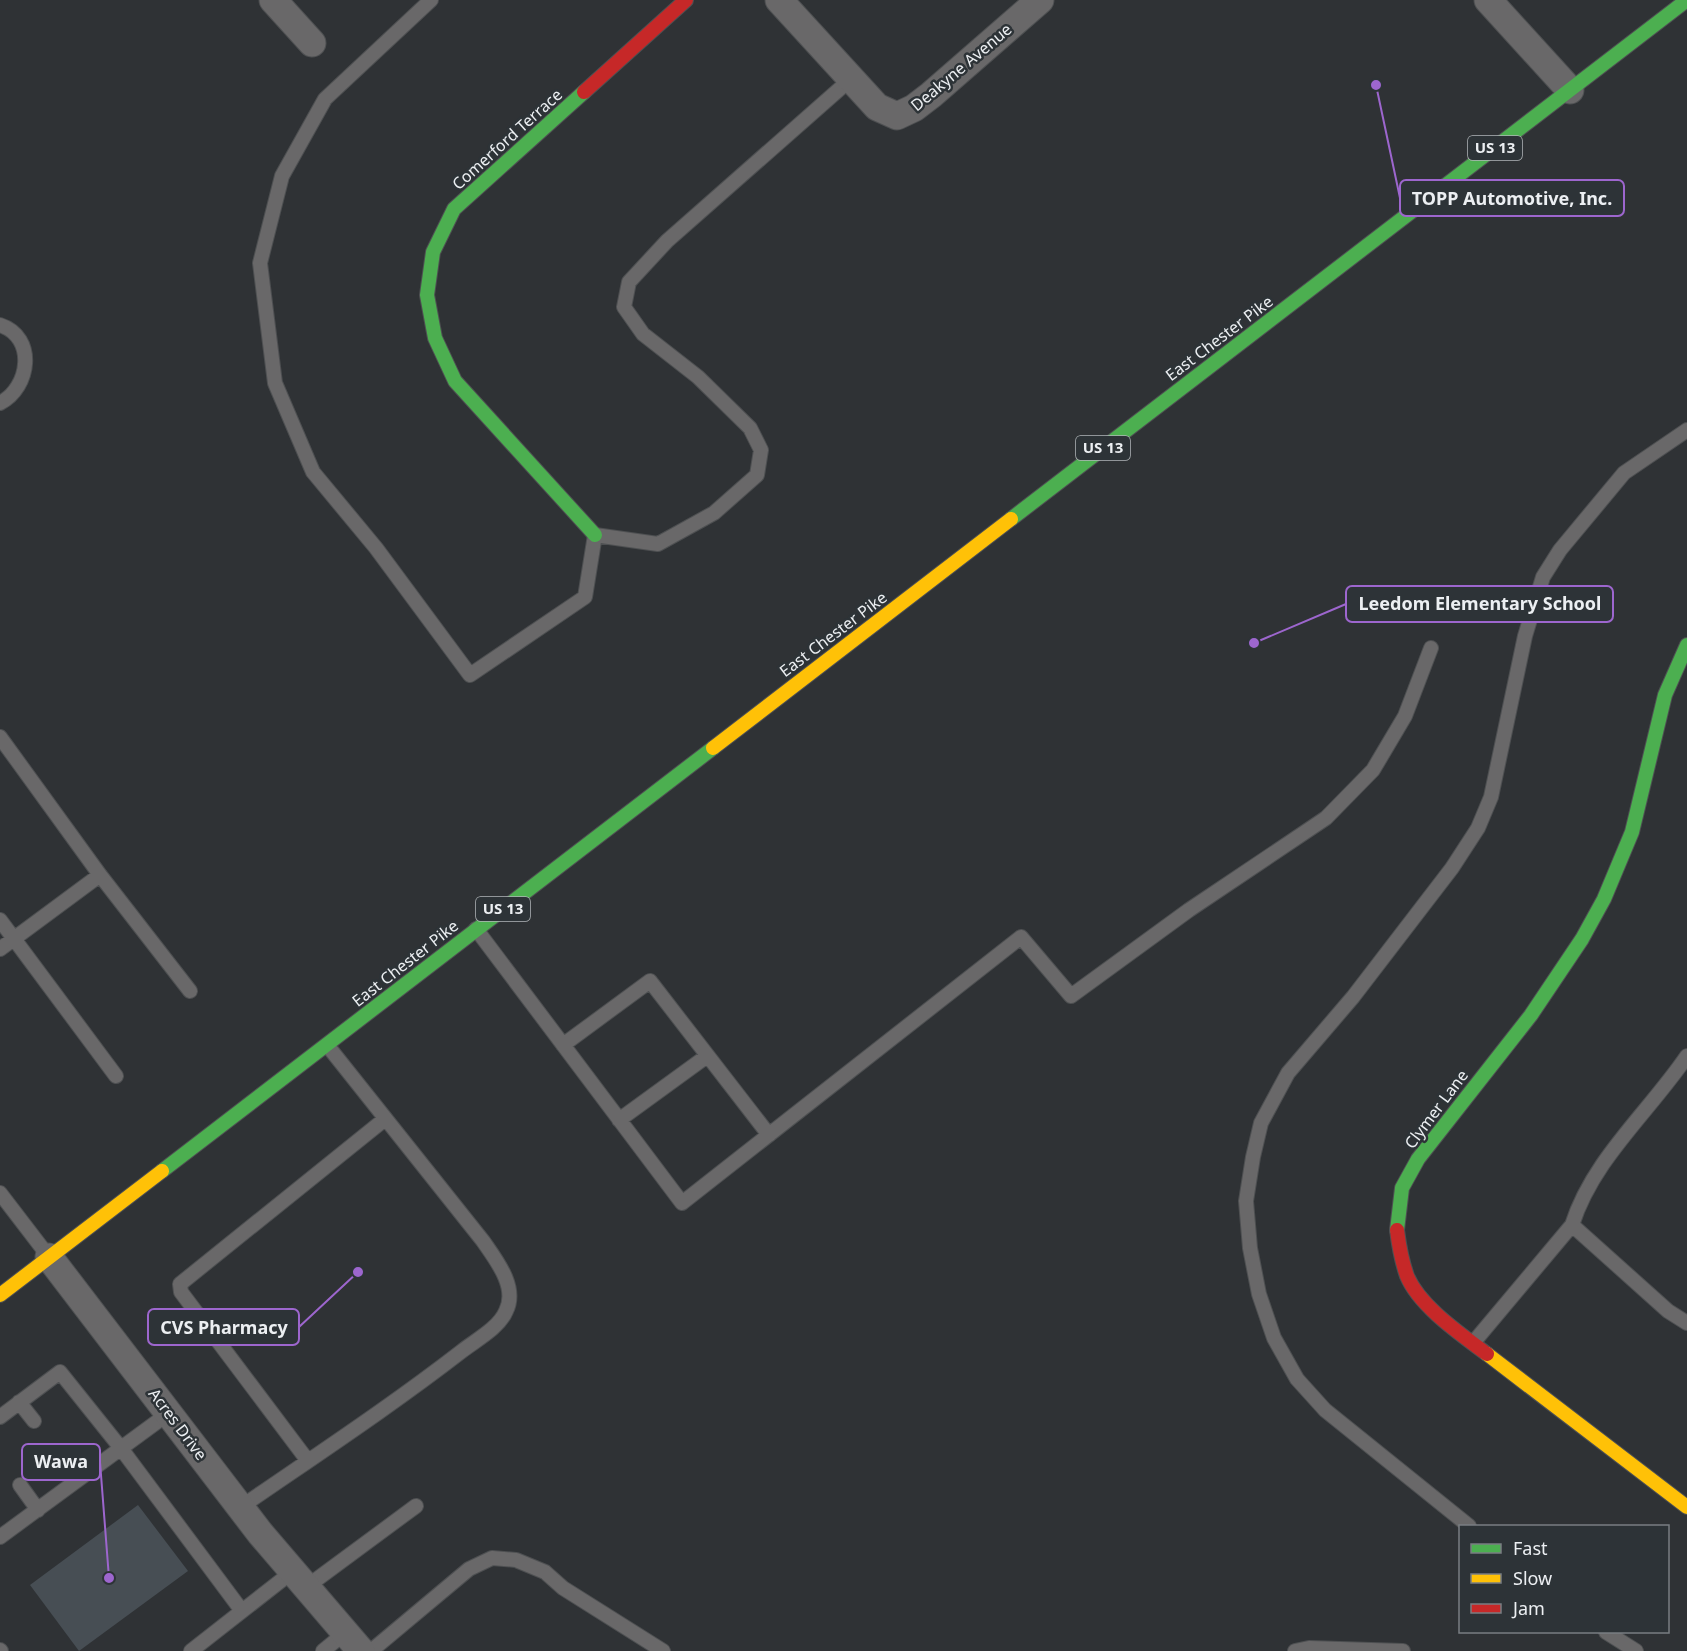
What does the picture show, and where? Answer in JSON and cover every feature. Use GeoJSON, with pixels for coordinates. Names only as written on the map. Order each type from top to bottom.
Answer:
{"type":"FeatureCollection","features":[{"type":"Feature","properties":{"kind":"main road","name":"Comerford Terrace"},"geometry":{"type":"LineString","coordinates":[[595,535],[455,381],[440,356],[432,331],[428,277],[437,239],[454,209],[686,0]]}},
{"type":"Feature","properties":{"kind":"main road","name":"East Chester Pike"},"geometry":{"type":"LineString","coordinates":[[0,1295],[1687,0]]}},
{"type":"Feature","properties":{"kind":"main road","name":"Clymer Lane"},"geometry":{"type":"LineString","coordinates":[[1687,645],[1678,659],[1662,708],[1643,793],[1624,856],[1602,909],[1567,966],[1418,1159],[1402,1188],[1396,1223],[1408,1278],[1426,1302],[1473,1343],[1687,1507]]}},
{"type":"Feature","properties":{"kind":"street"},"geometry":{"type":"LineString","coordinates":[[273,0],[312,43]]}},
{"type":"Feature","properties":{"kind":"street","name":"Deakyne Avenue"},"geometry":{"type":"LineString","coordinates":[[779,0],[878,107],[897,116],[914,108],[932,95],[1040,0]]}},
{"type":"Feature","properties":{"kind":"street"},"geometry":{"type":"LineString","coordinates":[[1488,0],[1570,90]]}},
{"type":"Feature","properties":{"kind":"street","name":"Acres Drive"},"geometry":{"type":"LineString","coordinates":[[49,1257],[298,1580],[353,1642]]}},
{"type":"Feature","properties":{"kind":"lane"},"geometry":{"type":"LineString","coordinates":[[431,0],[325,99],[282,176],[260,263],[275,383],[313,472],[376,548],[470,675],[585,597],[595,535],[658,544],[714,513],[757,475],[761,450],[750,428],[698,377],[643,334],[624,307],[629,282],[667,240],[852,78]]}},
{"type":"Feature","properties":{"kind":"lane"},"geometry":{"type":"LineString","coordinates":[[0,325],[18,338],[25,353],[26,370],[20,386],[9,398],[0,403]]}},
{"type":"Feature","properties":{"kind":"lane"},"geometry":{"type":"LineString","coordinates":[[1467,1525],[1325,1410],[1297,1379],[1274,1338],[1259,1294],[1250,1248],[1246,1201],[1253,1157],[1261,1123],[1288,1073],[1353,997],[1452,868],[1478,828],[1491,797],[1525,636],[1543,577],[1560,550],[1624,473],[1687,430]]}},
{"type":"Feature","properties":{"kind":"lane"},"geometry":{"type":"LineString","coordinates":[[476,929],[682,1203],[1021,937],[1071,996],[1189,910],[1326,818],[1373,770],[1405,716],[1431,648]]}},
{"type":"Feature","properties":{"kind":"lane"},"geometry":{"type":"LineString","coordinates":[[0,737],[100,875],[190,991]]}},
{"type":"Feature","properties":{"kind":"lane"},"geometry":{"type":"LineString","coordinates":[[0,949],[100,875]]}},
{"type":"Feature","properties":{"kind":"lane"},"geometry":{"type":"LineString","coordinates":[[0,920],[116,1076]]}},
{"type":"Feature","properties":{"kind":"lane"},"geometry":{"type":"LineString","coordinates":[[563,1045],[650,981],[769,1134]]}},
{"type":"Feature","properties":{"kind":"lane"},"geometry":{"type":"LineString","coordinates":[[241,1507],[435,1372],[499,1322],[506,1312],[510,1296],[500,1268],[483,1240],[327,1045]]}},
{"type":"Feature","properties":{"kind":"lane"},"geometry":{"type":"LineString","coordinates":[[619,1120],[707,1056]]}},
{"type":"Feature","properties":{"kind":"lane"},"geometry":{"type":"LineString","coordinates":[[1473,1343],[1572,1225],[1579,1203],[1597,1171],[1670,1082],[1687,1056]]}},
{"type":"Feature","properties":{"kind":"lane"},"geometry":{"type":"LineString","coordinates":[[308,1461],[181,1292],[180,1284],[385,1119]]}},
{"type":"Feature","properties":{"kind":"lane","name":"Acres Drive"},"geometry":{"type":"LineString","coordinates":[[0,1193],[49,1257]]}},
{"type":"Feature","properties":{"kind":"lane"},"geometry":{"type":"LineString","coordinates":[[1572,1225],[1668,1311],[1687,1323]]}},
{"type":"Feature","properties":{"kind":"lane"},"geometry":{"type":"LineString","coordinates":[[0,1417],[60,1372],[120,1447],[242,1611]]}},
{"type":"Feature","properties":{"kind":"lane"},"geometry":{"type":"LineString","coordinates":[[20,1402],[34,1421]]}},
{"type":"Feature","properties":{"kind":"lane"},"geometry":{"type":"LineString","coordinates":[[1,1535],[169,1413]]}},
{"type":"Feature","properties":{"kind":"lane"},"geometry":{"type":"LineString","coordinates":[[60,1458],[76,1480]]}},
{"type":"Feature","properties":{"kind":"lane"},"geometry":{"type":"LineString","coordinates":[[20,1485],[38,1510]]}},
{"type":"Feature","properties":{"kind":"lane"},"geometry":{"type":"LineString","coordinates":[[191,1651],[242,1611],[298,1580],[416,1506]]}},
{"type":"Feature","properties":{"kind":"lane"},"geometry":{"type":"LineString","coordinates":[[371,1651],[469,1569],[492,1558],[516,1560],[545,1572],[564,1588],[663,1651]]}},
{"type":"Feature","properties":{"kind":"lane"},"geometry":{"type":"LineString","coordinates":[[1608,1633],[1636,1651]]}},
{"type":"Feature","properties":{"kind":"lane"},"geometry":{"type":"LineString","coordinates":[[323,1651],[353,1642]]}},
{"type":"Feature","properties":{"kind":"lane"},"geometry":{"type":"LineString","coordinates":[[1295,1651],[1309,1648],[1403,1651]]}},
{"type":"Feature","properties":{"kind":"building"},"geometry":{"type":"Polygon","coordinates":[[[138,1505],[188,1571],[79,1651],[30,1585],[138,1505]]]}},
{"type":"Feature","properties":{"kind":"traffic: fast"},"geometry":{"type":"LineString","coordinates":[[1011,519],[1687,0]]}},
{"type":"Feature","properties":{"kind":"traffic: fast"},"geometry":{"type":"LineString","coordinates":[[584,92],[454,209],[433,252],[427,295],[435,338],[455,381],[595,535]]}},
{"type":"Feature","properties":{"kind":"traffic: fast"},"geometry":{"type":"LineString","coordinates":[[1397,1230],[1402,1188],[1418,1159],[1531,1015],[1582,939],[1604,899],[1632,832],[1665,695],[1687,645]]}},
{"type":"Feature","properties":{"kind":"traffic: fast"},"geometry":{"type":"LineString","coordinates":[[162,1171],[713,748]]}},
{"type":"Feature","properties":{"kind":"traffic: slow"},"geometry":{"type":"LineString","coordinates":[[713,748],[1011,519]]}},
{"type":"Feature","properties":{"kind":"traffic: slow"},"geometry":{"type":"LineString","coordinates":[[0,1295],[162,1171]]}},
{"type":"Feature","properties":{"kind":"traffic: slow"},"geometry":{"type":"LineString","coordinates":[[1487,1354],[1687,1507]]}},
{"type":"Feature","properties":{"kind":"traffic: jam"},"geometry":{"type":"LineString","coordinates":[[584,92],[686,0]]}},
{"type":"Feature","properties":{"kind":"traffic: jam"},"geometry":{"type":"LineString","coordinates":[[1397,1230],[1407,1276],[1421,1299],[1442,1320],[1487,1354]]}},
{"type":"Feature","properties":{"kind":"place","name":"TOPP Automotive, Inc."},"geometry":{"type":"Point","coordinates":[1376,85]}},
{"type":"Feature","properties":{"kind":"place","name":"Leedom Elementary School"},"geometry":{"type":"Point","coordinates":[1254,643]}},
{"type":"Feature","properties":{"kind":"place","name":"CVS Pharmacy"},"geometry":{"type":"Point","coordinates":[358,1272]}},
{"type":"Feature","properties":{"kind":"place","name":"Wawa"},"geometry":{"type":"Point","coordinates":[109,1578]}}]}
